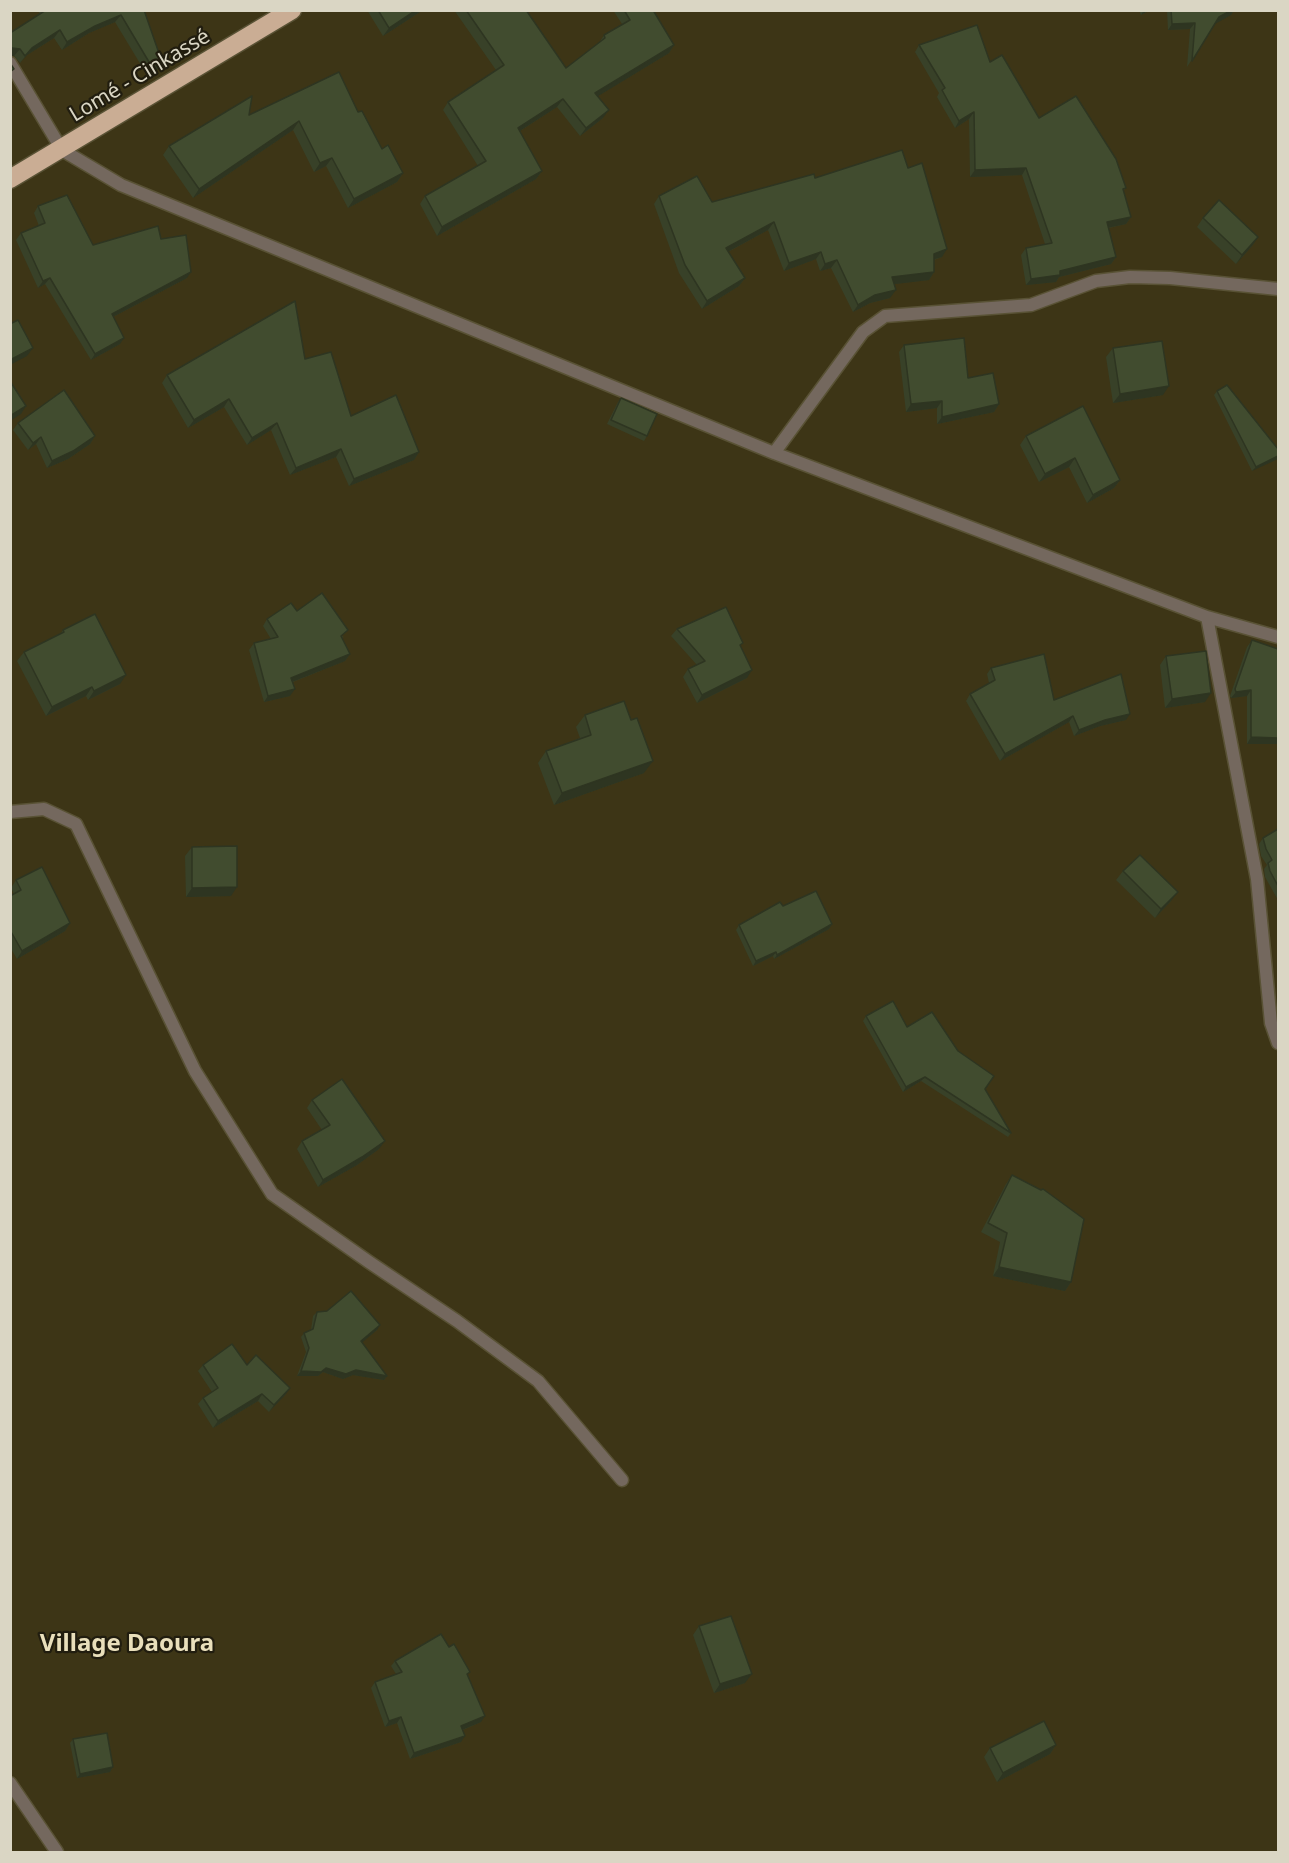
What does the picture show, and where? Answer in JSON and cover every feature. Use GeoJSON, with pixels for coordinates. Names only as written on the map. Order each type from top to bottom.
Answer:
{"type":"FeatureCollection","features":[{"type":"Feature","properties":{"kind":"highway","name":"Lomé - Cinkassé"},"geometry":{"type":"LineString","coordinates":[[10,179],[62,150],[292,10]]}},
{"type":"Feature","properties":{"kind":"street"},"geometry":{"type":"LineString","coordinates":[[10,63],[62,150],[121,185],[774,453],[1207,617],[1278,637]]}},
{"type":"Feature","properties":{"kind":"street"},"geometry":{"type":"LineString","coordinates":[[774,453],[863,332],[885,316],[1031,305],[1096,281],[1130,277],[1170,278],[1278,289]]}},
{"type":"Feature","properties":{"kind":"street"},"geometry":{"type":"LineString","coordinates":[[1207,617],[1257,879],[1271,1023],[1278,1043]]}},
{"type":"Feature","properties":{"kind":"street"},"geometry":{"type":"LineString","coordinates":[[10,813],[44,809],[76,824],[195,1071],[272,1194],[369,1263],[458,1321],[538,1382],[622,1480]]}},
{"type":"Feature","properties":{"kind":"street"},"geometry":{"type":"LineString","coordinates":[[10,1783],[57,1852]]}},
{"type":"Feature","properties":{"kind":"building"},"geometry":{"type":"Polygon","coordinates":[[[46,10],[144,10],[162,62],[152,67],[121,15],[67,42],[60,30],[32,48],[25,56],[20,49],[10,50],[10,33],[46,10]]]}},
{"type":"Feature","properties":{"kind":"building"},"geometry":{"type":"Polygon","coordinates":[[[378,10],[416,10],[389,28],[378,10]]]}},
{"type":"Feature","properties":{"kind":"building"},"geometry":{"type":"Polygon","coordinates":[[[466,10],[526,10],[566,68],[605,38],[604,35],[630,20],[624,10],[653,10],[674,45],[595,93],[609,110],[586,128],[563,99],[518,128],[542,171],[442,227],[425,196],[486,161],[448,102],[504,65],[466,10]]]}},
{"type":"Feature","properties":{"kind":"building"},"geometry":{"type":"Polygon","coordinates":[[[1171,10],[1232,10],[1219,17],[1192,61],[1195,23],[1172,24],[1171,10]]]}},
{"type":"Feature","properties":{"kind":"building"},"geometry":{"type":"Polygon","coordinates":[[[977,25],[990,62],[1002,55],[1039,118],[1076,96],[1116,159],[1126,188],[1123,189],[1131,217],[1107,222],[1116,257],[1060,271],[1060,275],[1031,279],[1026,248],[1052,243],[1026,168],[975,170],[974,112],[959,121],[942,90],[945,88],[919,45],[977,25]]]}},
{"type":"Feature","properties":{"kind":"building"},"geometry":{"type":"Polygon","coordinates":[[[339,72],[358,112],[362,111],[382,149],[388,145],[403,173],[354,199],[332,158],[320,163],[299,121],[199,189],[169,146],[252,96],[249,115],[339,72]]]}},
{"type":"Feature","properties":{"kind":"building"},"geometry":{"type":"Polygon","coordinates":[[[902,150],[908,168],[922,163],[947,249],[934,254],[934,272],[892,277],[896,290],[875,295],[858,305],[837,260],[825,264],[821,252],[789,263],[774,222],[726,248],[745,278],[707,301],[685,265],[659,196],[697,176],[712,202],[814,174],[815,178],[902,150]]]}},
{"type":"Feature","properties":{"kind":"building"},"geometry":{"type":"Polygon","coordinates":[[[67,195],[93,245],[158,226],[161,239],[186,235],[191,272],[112,314],[124,338],[95,354],[50,278],[43,281],[21,233],[45,223],[38,206],[67,195]]]}},
{"type":"Feature","properties":{"kind":"building"},"geometry":{"type":"Polygon","coordinates":[[[1219,200],[1258,237],[1242,255],[1203,218],[1219,200]]]}},
{"type":"Feature","properties":{"kind":"building"},"geometry":{"type":"Polygon","coordinates":[[[295,301],[305,359],[331,352],[351,416],[396,395],[419,452],[354,479],[341,449],[296,468],[277,423],[252,438],[229,399],[194,420],[167,375],[295,301]]]}},
{"type":"Feature","properties":{"kind":"building"},"geometry":{"type":"Polygon","coordinates":[[[18,320],[33,348],[10,360],[10,324],[18,320]]]}},
{"type":"Feature","properties":{"kind":"building"},"geometry":{"type":"Polygon","coordinates":[[[964,338],[968,378],[993,373],[999,404],[942,417],[942,401],[911,404],[904,345],[964,338]]]}},
{"type":"Feature","properties":{"kind":"building"},"geometry":{"type":"Polygon","coordinates":[[[1162,341],[1169,386],[1120,394],[1113,348],[1162,341]]]}},
{"type":"Feature","properties":{"kind":"building"},"geometry":{"type":"Polygon","coordinates":[[[10,381],[26,406],[10,416],[10,381]]]}},
{"type":"Feature","properties":{"kind":"building"},"geometry":{"type":"Polygon","coordinates":[[[1227,385],[1278,449],[1278,456],[1256,467],[1217,391],[1227,385]]]}},
{"type":"Feature","properties":{"kind":"building"},"geometry":{"type":"Polygon","coordinates":[[[64,390],[95,436],[73,451],[52,461],[41,437],[33,443],[18,423],[64,390]]]}},
{"type":"Feature","properties":{"kind":"building"},"geometry":{"type":"Polygon","coordinates":[[[621,398],[657,414],[647,436],[611,420],[621,398]]]}},
{"type":"Feature","properties":{"kind":"building"},"geometry":{"type":"Polygon","coordinates":[[[1083,406],[1120,480],[1093,495],[1075,458],[1045,474],[1026,436],[1083,406]]]}},
{"type":"Feature","properties":{"kind":"building"},"geometry":{"type":"Polygon","coordinates":[[[322,593],[348,630],[341,636],[350,654],[291,678],[295,689],[268,696],[254,643],[278,637],[267,619],[291,603],[297,611],[322,593]]]}},
{"type":"Feature","properties":{"kind":"building"},"geometry":{"type":"Polygon","coordinates":[[[726,607],[743,643],[740,645],[752,670],[702,695],[688,669],[705,661],[677,629],[726,607]]]}},
{"type":"Feature","properties":{"kind":"building"},"geometry":{"type":"Polygon","coordinates":[[[95,614],[126,675],[94,691],[92,687],[52,707],[24,652],[95,614]]]}},
{"type":"Feature","properties":{"kind":"building"},"geometry":{"type":"Polygon","coordinates":[[[1252,640],[1278,649],[1278,738],[1251,737],[1251,690],[1236,692],[1235,689],[1252,640]]]}},
{"type":"Feature","properties":{"kind":"building"},"geometry":{"type":"Polygon","coordinates":[[[1206,651],[1211,693],[1172,699],[1166,656],[1206,651]]]}},
{"type":"Feature","properties":{"kind":"building"},"geometry":{"type":"Polygon","coordinates":[[[1044,654],[1054,700],[1121,674],[1130,714],[1079,730],[1073,716],[1005,754],[970,694],[995,680],[991,668],[1044,654]]]}},
{"type":"Feature","properties":{"kind":"building"},"geometry":{"type":"Polygon","coordinates":[[[624,701],[631,720],[637,718],[653,761],[562,793],[546,751],[591,735],[585,715],[624,701]]]}},
{"type":"Feature","properties":{"kind":"building"},"geometry":{"type":"Polygon","coordinates":[[[1278,829],[1278,886],[1270,871],[1268,863],[1272,860],[1263,838],[1278,829]]]}},
{"type":"Feature","properties":{"kind":"building"},"geometry":{"type":"Polygon","coordinates":[[[237,846],[237,887],[192,888],[192,847],[237,846]]]}},
{"type":"Feature","properties":{"kind":"building"},"geometry":{"type":"Polygon","coordinates":[[[1140,855],[1178,892],[1161,909],[1123,871],[1140,855]]]}},
{"type":"Feature","properties":{"kind":"building"},"geometry":{"type":"Polygon","coordinates":[[[42,867],[70,923],[22,951],[10,930],[10,896],[21,890],[16,880],[42,867]]]}},
{"type":"Feature","properties":{"kind":"building"},"geometry":{"type":"Polygon","coordinates":[[[816,891],[832,924],[777,955],[776,952],[756,961],[739,925],[780,902],[783,906],[816,891]]]}},
{"type":"Feature","properties":{"kind":"building"},"geometry":{"type":"Polygon","coordinates":[[[893,1001],[907,1027],[932,1012],[958,1051],[994,1076],[985,1089],[1011,1133],[925,1077],[906,1087],[866,1016],[893,1001]]]}},
{"type":"Feature","properties":{"kind":"building"},"geometry":{"type":"Polygon","coordinates":[[[342,1079],[385,1141],[323,1180],[302,1141],[330,1125],[312,1100],[342,1079]]]}},
{"type":"Feature","properties":{"kind":"building"},"geometry":{"type":"Polygon","coordinates":[[[1012,1175],[1043,1189],[1084,1219],[1071,1282],[999,1267],[1007,1233],[988,1223],[1012,1175]]]}},
{"type":"Feature","properties":{"kind":"building"},"geometry":{"type":"Polygon","coordinates":[[[351,1291],[380,1325],[361,1341],[387,1376],[356,1370],[346,1374],[326,1368],[321,1372],[301,1371],[309,1348],[304,1333],[313,1329],[317,1312],[327,1311],[351,1291]]]}},
{"type":"Feature","properties":{"kind":"building"},"geometry":{"type":"Polygon","coordinates":[[[232,1344],[247,1365],[256,1355],[290,1388],[274,1405],[262,1394],[218,1421],[203,1398],[218,1388],[203,1365],[232,1344]]]}},
{"type":"Feature","properties":{"kind":"building"},"geometry":{"type":"Polygon","coordinates":[[[731,1616],[752,1674],[720,1684],[699,1626],[731,1616]]]}},
{"type":"Feature","properties":{"kind":"building"},"geometry":{"type":"Polygon","coordinates":[[[441,1634],[449,1647],[454,1644],[470,1672],[467,1674],[485,1716],[461,1726],[465,1736],[414,1753],[401,1717],[389,1721],[375,1682],[402,1672],[395,1661],[441,1634]]]}},
{"type":"Feature","properties":{"kind":"building"},"geometry":{"type":"Polygon","coordinates":[[[1044,1721],[1056,1745],[1003,1773],[990,1748],[1044,1721]]]}},
{"type":"Feature","properties":{"kind":"building"},"geometry":{"type":"Polygon","coordinates":[[[107,1733],[113,1767],[80,1774],[73,1739],[107,1733]]]}},
{"type":"Feature","properties":{"kind":"district","name":"Village Daoura"},"geometry":{"type":"Point","coordinates":[127,1644]}}]}
